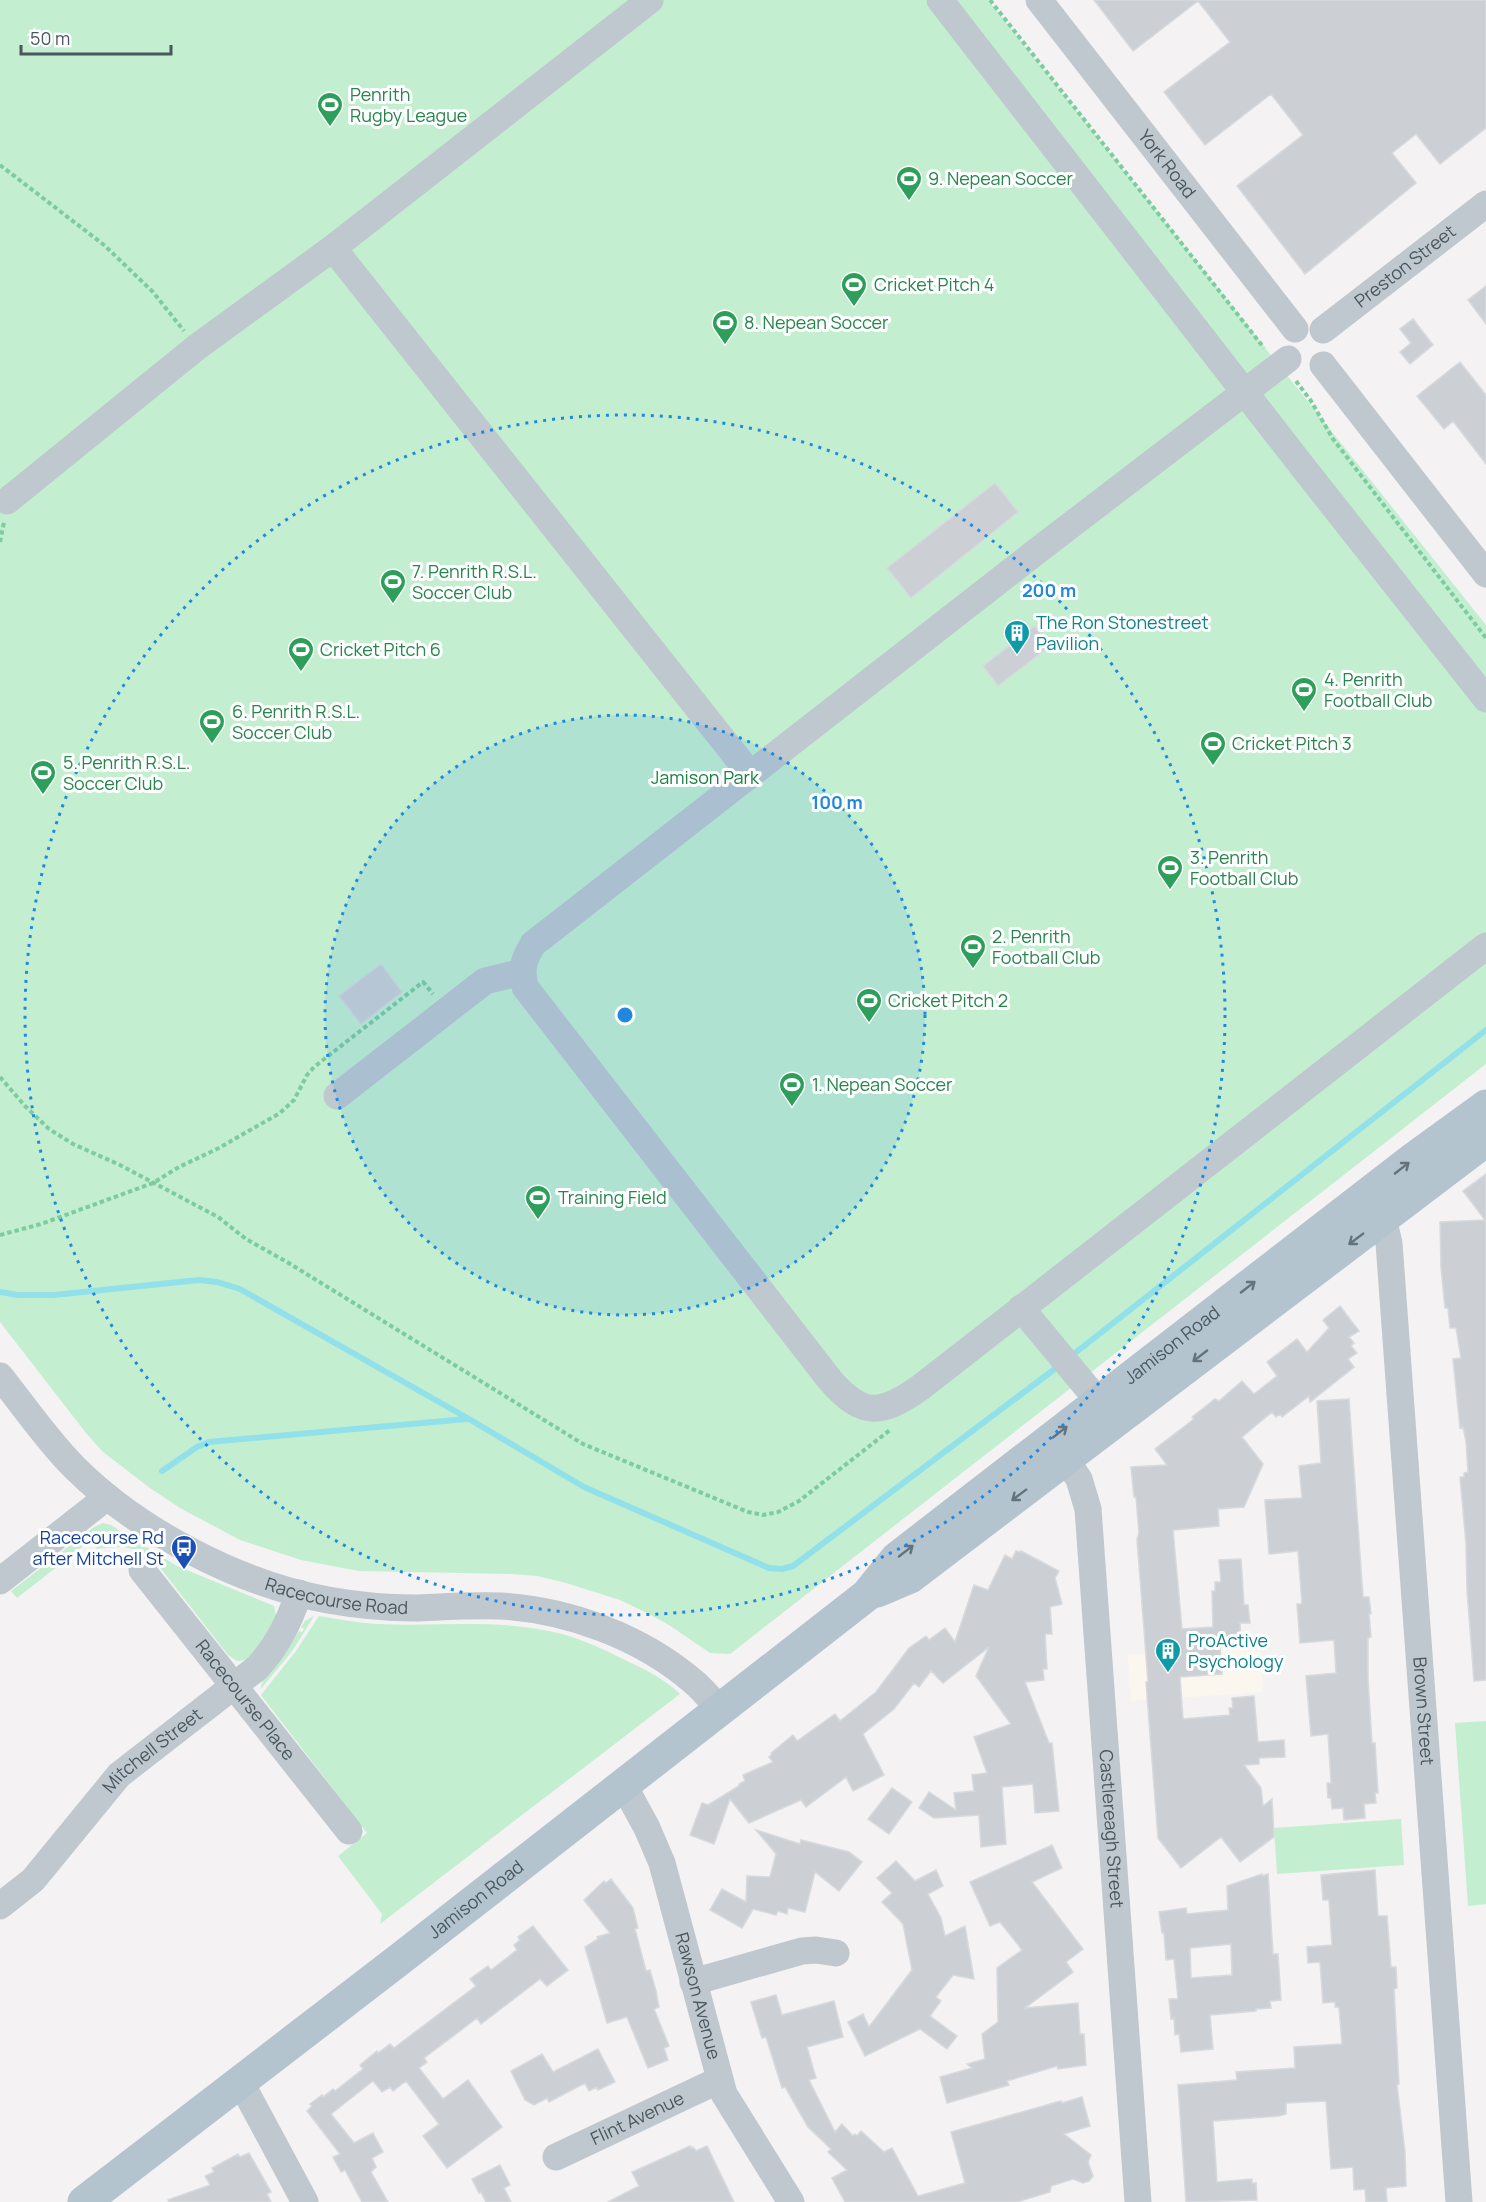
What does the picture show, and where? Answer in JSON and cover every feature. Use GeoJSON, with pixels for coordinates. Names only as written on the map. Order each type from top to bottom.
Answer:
{"type":"FeatureCollection","features":[{"type":"Feature","properties":{"kind":"main road","name":"Jamison Road"},"geometry":{"type":"LineString","coordinates":[[84,2202],[867,1595],[897,1558],[1413,1159],[1486,1106]]}},
{"type":"Feature","properties":{"kind":"main road","name":"Jamison Road"},"geometry":{"type":"LineString","coordinates":[[867,1595],[910,1577],[1486,1140]]}},
{"type":"Feature","properties":{"kind":"street"},"geometry":{"type":"LineString","coordinates":[[7,501],[197,347],[333,248],[650,0]]}},
{"type":"Feature","properties":{"kind":"street"},"geometry":{"type":"LineString","coordinates":[[940,0],[1486,699]]}},
{"type":"Feature","properties":{"kind":"street","name":"York Road"},"geometry":{"type":"LineString","coordinates":[[1039,0],[1295,329]]}},
{"type":"Feature","properties":{"kind":"street","name":"Preston Street"},"geometry":{"type":"LineString","coordinates":[[1323,330],[1486,204]]}},
{"type":"Feature","properties":{"kind":"street"},"geometry":{"type":"LineString","coordinates":[[333,248],[751,775]]}},
{"type":"Feature","properties":{"kind":"street"},"geometry":{"type":"LineString","coordinates":[[1282,363],[1304,370],[1323,365],[1328,359],[1330,344],[1323,330],[1309,325],[1295,329],[1290,333],[1285,346],[1282,363],[533,944],[525,958],[522,972],[525,987],[845,1397],[858,1406],[870,1408],[886,1407],[902,1401],[1486,946]]}},
{"type":"Feature","properties":{"kind":"street"},"geometry":{"type":"LineString","coordinates":[[1323,365],[1486,574]]}},
{"type":"Feature","properties":{"kind":"street"},"geometry":{"type":"LineString","coordinates":[[338,1096],[484,981],[522,972]]}},
{"type":"Feature","properties":{"kind":"street","name":"Brown Street"},"geometry":{"type":"LineString","coordinates":[[1383,1219],[1389,1243],[1459,2202]]}},
{"type":"Feature","properties":{"kind":"street"},"geometry":{"type":"LineString","coordinates":[[1021,1308],[1099,1402]]}},
{"type":"Feature","properties":{"kind":"street","name":"Racecourse Road"},"geometry":{"type":"LineString","coordinates":[[0,1376],[72,1465],[107,1497],[155,1531],[204,1557],[260,1580],[326,1600],[386,1607],[500,1606],[562,1615],[611,1632],[665,1661],[696,1684],[720,1709]]}},
{"type":"Feature","properties":{"kind":"street","name":"Castlereagh Street"},"geometry":{"type":"LineString","coordinates":[[1066,1460],[1079,1479],[1088,1509],[1138,2202]]}},
{"type":"Feature","properties":{"kind":"street"},"geometry":{"type":"LineString","coordinates":[[0,1581],[107,1497]]}},
{"type":"Feature","properties":{"kind":"street","name":"Racecourse Place"},"geometry":{"type":"LineString","coordinates":[[142,1570],[349,1831]]}},
{"type":"Feature","properties":{"kind":"street","name":"Mitchell Street"},"geometry":{"type":"LineString","coordinates":[[0,1906],[33,1880],[119,1776],[257,1668],[275,1647],[286,1627],[299,1593]]}},
{"type":"Feature","properties":{"kind":"street","name":"Rawson Avenue"},"geometry":{"type":"LineString","coordinates":[[623,1784],[647,1828],[662,1863],[719,2080],[729,2103],[791,2202]]}},
{"type":"Feature","properties":{"kind":"street"},"geometry":{"type":"LineString","coordinates":[[693,1982],[802,1951],[816,1950],[836,1953]]}},
{"type":"Feature","properties":{"kind":"street","name":"Flint Avenue"},"geometry":{"type":"LineString","coordinates":[[556,2157],[719,2080]]}},
{"type":"Feature","properties":{"kind":"street"},"geometry":{"type":"LineString","coordinates":[[240,2081],[305,2202]]}},
{"type":"Feature","properties":{"kind":"path"},"geometry":{"type":"LineString","coordinates":[[990,0],[1305,391],[1333,439],[1486,638]]}},
{"type":"Feature","properties":{"kind":"path"},"geometry":{"type":"LineString","coordinates":[[0,165],[104,245],[153,292],[197,347]]}},
{"type":"Feature","properties":{"kind":"path"},"geometry":{"type":"LineString","coordinates":[[0,1235],[41,1224],[153,1183],[280,1113],[294,1100],[307,1075],[314,1067],[423,982],[446,1011]]}},
{"type":"Feature","properties":{"kind":"path"},"geometry":{"type":"LineString","coordinates":[[0,1077],[49,1129],[73,1144],[218,1217],[246,1239],[583,1444],[748,1512],[763,1515],[778,1512],[799,1501],[891,1430]]}},
{"type":"Feature","properties":{"kind":"shaded area"},"geometry":{"type":"Polygon","coordinates":[[[1260,1646],[1263,1692],[1131,1701],[1128,1655],[1260,1646]]]}},
{"type":"Feature","properties":{"kind":"green space","name":"Jamison Park"},"geometry":{"type":"Polygon","coordinates":[[[0,0],[988,0],[1486,625],[1486,1064],[730,1654],[710,1653],[669,1625],[620,1600],[537,1576],[359,1571],[301,1560],[240,1540],[180,1508],[150,1488],[103,1452],[0,1322],[0,0]]]}},
{"type":"Feature","properties":{"kind":"green space"},"geometry":{"type":"Polygon","coordinates":[[[103,1523],[111,1525],[177,1566],[274,1606],[277,1620],[248,1660],[237,1661],[228,1655],[151,1556],[145,1558],[129,1548],[97,1549],[90,1541],[17,1598],[11,1591],[94,1527],[103,1523]]]}},
{"type":"Feature","properties":{"kind":"green space"},"geometry":{"type":"Polygon","coordinates":[[[314,1616],[293,1650],[260,1690],[263,1680],[284,1655],[299,1631],[302,1632],[304,1629],[301,1627],[305,1621],[314,1616]]]}},
{"type":"Feature","properties":{"kind":"green space"},"geometry":{"type":"Polygon","coordinates":[[[319,1616],[378,1624],[470,1624],[539,1629],[570,1636],[602,1649],[654,1675],[680,1694],[380,1924],[382,1914],[338,1856],[367,1833],[261,1695],[296,1651],[319,1616]]]}},
{"type":"Feature","properties":{"kind":"green space"},"geometry":{"type":"Polygon","coordinates":[[[1486,1721],[1486,1904],[1468,1906],[1455,1723],[1486,1721]]]}},
{"type":"Feature","properties":{"kind":"green space"},"geometry":{"type":"Polygon","coordinates":[[[1401,1819],[1404,1865],[1277,1874],[1274,1828],[1401,1819]]]}},
{"type":"Feature","properties":{"kind":"building"},"geometry":{"type":"Polygon","coordinates":[[[1094,0],[1486,0],[1486,128],[1440,164],[1416,134],[1392,153],[1416,183],[1305,274],[1237,186],[1303,135],[1271,94],[1205,145],[1164,92],[1230,42],[1198,1],[1133,51],[1094,0]]]}},
{"type":"Feature","properties":{"kind":"building"},"geometry":{"type":"Polygon","coordinates":[[[1486,286],[1486,324],[1468,300],[1486,286]]]}},
{"type":"Feature","properties":{"kind":"building"},"geometry":{"type":"Polygon","coordinates":[[[1413,319],[1433,345],[1410,364],[1400,352],[1411,343],[1400,329],[1413,319]]]}},
{"type":"Feature","properties":{"kind":"building"},"geometry":{"type":"Polygon","coordinates":[[[1460,362],[1486,395],[1486,464],[1453,421],[1444,429],[1417,396],[1460,362]]]}},
{"type":"Feature","properties":{"kind":"building"},"geometry":{"type":"Polygon","coordinates":[[[995,483],[1018,512],[911,598],[887,568],[995,483]]]}},
{"type":"Feature","properties":{"kind":"building","name":"The Ron Stonestreet Pavilion"},"geometry":{"type":"Polygon","coordinates":[[[1035,626],[1050,646],[998,686],[983,666],[1035,626]]]}},
{"type":"Feature","properties":{"kind":"building"},"geometry":{"type":"Polygon","coordinates":[[[381,964],[402,992],[361,1024],[339,996],[381,964]]]}},
{"type":"Feature","properties":{"kind":"building"},"geometry":{"type":"Polygon","coordinates":[[[1486,1174],[1486,1680],[1474,1681],[1460,1477],[1464,1477],[1464,1473],[1468,1472],[1466,1441],[1463,1427],[1460,1428],[1453,1359],[1461,1358],[1456,1328],[1450,1328],[1448,1308],[1445,1308],[1440,1222],[1485,1220],[1463,1191],[1486,1174]]]}},
{"type":"Feature","properties":{"kind":"building"},"geometry":{"type":"Polygon","coordinates":[[[1340,1306],[1359,1331],[1349,1337],[1354,1343],[1351,1346],[1357,1353],[1348,1359],[1354,1367],[1310,1402],[1309,1396],[1282,1417],[1280,1414],[1276,1417],[1272,1412],[1242,1437],[1263,1464],[1244,1507],[1218,1509],[1219,1526],[1173,1530],[1182,1629],[1213,1627],[1212,1591],[1215,1591],[1215,1582],[1221,1582],[1219,1560],[1241,1559],[1244,1605],[1248,1605],[1250,1623],[1240,1623],[1241,1646],[1220,1647],[1222,1674],[1180,1677],[1183,1719],[1230,1715],[1229,1708],[1233,1708],[1232,1698],[1254,1696],[1258,1742],[1284,1740],[1285,1757],[1259,1758],[1259,1764],[1244,1765],[1261,1788],[1263,1806],[1272,1799],[1274,1837],[1240,1862],[1221,1837],[1181,1868],[1158,1838],[1137,1539],[1139,1533],[1131,1467],[1167,1465],[1155,1449],[1194,1419],[1192,1417],[1215,1399],[1219,1401],[1242,1381],[1254,1394],[1277,1376],[1267,1362],[1297,1339],[1307,1352],[1329,1328],[1323,1320],[1340,1306]]]}},
{"type":"Feature","properties":{"kind":"building"},"geometry":{"type":"Polygon","coordinates":[[[1349,1399],[1363,1597],[1369,1597],[1371,1614],[1369,1614],[1371,1637],[1368,1638],[1368,1679],[1378,1793],[1375,1793],[1376,1803],[1364,1804],[1365,1818],[1344,1820],[1343,1808],[1332,1809],[1331,1798],[1328,1798],[1327,1783],[1331,1783],[1328,1734],[1311,1736],[1306,1676],[1336,1673],[1334,1640],[1300,1643],[1297,1604],[1302,1604],[1298,1551],[1269,1554],[1265,1500],[1302,1498],[1299,1466],[1321,1463],[1317,1401],[1349,1399]]]}},
{"type":"Feature","properties":{"kind":"building"},"geometry":{"type":"Polygon","coordinates":[[[1016,1551],[1021,1551],[1059,1571],[1055,1578],[1062,1604],[1050,1607],[1052,1634],[1045,1634],[1047,1669],[1043,1669],[1044,1680],[1025,1682],[1049,1743],[1052,1743],[1059,1811],[1035,1813],[1033,1784],[1002,1787],[1006,1844],[981,1847],[979,1815],[934,1818],[919,1808],[929,1792],[956,1810],[954,1793],[974,1791],[972,1775],[987,1773],[974,1737],[1011,1724],[976,1676],[989,1647],[943,1683],[931,1671],[919,1687],[914,1683],[894,1709],[863,1734],[884,1775],[853,1791],[846,1777],[806,1807],[801,1800],[749,1823],[730,1799],[714,1844],[690,1835],[702,1803],[708,1805],[745,1781],[743,1775],[773,1762],[769,1757],[771,1753],[793,1735],[797,1741],[835,1714],[840,1721],[876,1692],[909,1648],[926,1636],[929,1640],[945,1628],[955,1642],[974,1585],[988,1590],[1005,1555],[1012,1559],[1016,1551]]]}},
{"type":"Feature","properties":{"kind":"building"},"geometry":{"type":"Polygon","coordinates":[[[892,1788],[912,1802],[889,1834],[868,1819],[892,1788]]]}},
{"type":"Feature","properties":{"kind":"building"},"geometry":{"type":"Polygon","coordinates":[[[756,1830],[800,1844],[801,1840],[849,1852],[862,1862],[839,1891],[815,1872],[805,1912],[788,1908],[787,1914],[778,1911],[776,1915],[753,1909],[742,1928],[710,1910],[722,1889],[746,1902],[747,1876],[770,1877],[776,1854],[756,1830]]]}},
{"type":"Feature","properties":{"kind":"building"},"geometry":{"type":"Polygon","coordinates":[[[1052,1845],[1062,1868],[1032,1882],[1083,1949],[1066,1962],[1073,1972],[1025,2008],[1078,2003],[1080,2034],[1084,2034],[1086,2065],[1058,2069],[1057,2066],[1007,2081],[1009,2085],[947,2103],[940,2077],[972,2068],[967,2064],[985,2059],[982,2034],[998,2022],[997,1968],[1022,1950],[1000,1922],[990,1926],[970,1882],[1052,1845]]]}},
{"type":"Feature","properties":{"kind":"building"},"geometry":{"type":"Polygon","coordinates":[[[896,1861],[915,1881],[936,1870],[943,1886],[928,1894],[941,1918],[945,1936],[965,1926],[974,1979],[953,1975],[936,1997],[941,2001],[930,2016],[957,2036],[947,2049],[920,2029],[865,2056],[848,2022],[863,2014],[869,2027],[912,1970],[903,1924],[882,1902],[892,1893],[877,1878],[896,1861]]]}},
{"type":"Feature","properties":{"kind":"building"},"geometry":{"type":"Polygon","coordinates":[[[1375,1870],[1378,1916],[1387,1916],[1391,1967],[1396,1967],[1397,1988],[1394,1989],[1399,2084],[1397,2085],[1405,2152],[1406,2186],[1386,2188],[1387,2202],[1366,2202],[1365,2189],[1354,2190],[1353,2167],[1331,2169],[1326,2101],[1286,2103],[1286,2114],[1279,2116],[1213,2121],[1217,2182],[1252,2179],[1252,2183],[1256,2183],[1257,2200],[1186,2202],[1178,2085],[1237,2080],[1236,2072],[1295,2068],[1294,2047],[1342,2044],[1339,2007],[1335,2007],[1335,2002],[1323,2003],[1320,1962],[1308,1963],[1307,1947],[1332,1945],[1329,1900],[1323,1900],[1321,1875],[1375,1870]]]}},
{"type":"Feature","properties":{"kind":"building"},"geometry":{"type":"Polygon","coordinates":[[[1268,1874],[1273,1954],[1278,1954],[1281,2000],[1270,2001],[1271,2008],[1210,2015],[1213,2049],[1181,2052],[1179,2034],[1175,2035],[1174,2018],[1171,2019],[1169,1999],[1178,1999],[1174,1959],[1166,1960],[1164,1933],[1162,1933],[1159,1912],[1186,1908],[1187,1914],[1228,1910],[1227,1886],[1268,1874]],[[1231,1944],[1190,1948],[1191,1978],[1232,1975],[1231,1944]]]}},
{"type":"Feature","properties":{"kind":"building"},"geometry":{"type":"Polygon","coordinates":[[[611,1879],[633,1908],[638,1928],[635,1929],[646,1971],[650,1970],[656,1991],[659,2007],[654,2009],[669,2046],[664,2048],[668,2060],[648,2068],[627,2017],[607,2023],[585,1947],[598,1939],[597,1937],[610,1933],[584,1900],[604,1881],[606,1883],[611,1879]]]}},
{"type":"Feature","properties":{"kind":"building"},"geometry":{"type":"Polygon","coordinates":[[[533,1926],[568,1970],[547,1986],[540,1979],[481,2024],[477,2018],[424,2058],[427,2062],[419,2068],[443,2099],[468,2080],[502,2127],[447,2168],[423,2136],[439,2124],[406,2081],[393,2091],[390,2087],[382,2092],[373,2081],[331,2114],[354,2143],[373,2133],[383,2152],[372,2158],[376,2167],[371,2172],[388,2202],[362,2202],[345,2170],[341,2172],[333,2157],[340,2154],[307,2111],[312,2106],[310,2104],[333,2089],[335,2091],[363,2069],[360,2065],[377,2051],[378,2053],[390,2044],[394,2048],[476,1986],[470,1979],[488,1966],[491,1970],[517,1950],[514,1945],[520,1940],[518,1937],[533,1926]]]}},
{"type":"Feature","properties":{"kind":"building"},"geometry":{"type":"Polygon","coordinates":[[[776,1995],[782,2015],[834,2001],[843,2037],[807,2047],[816,2078],[809,2080],[835,2132],[842,2124],[853,2136],[855,2134],[857,2136],[861,2131],[884,2152],[892,2148],[918,2196],[965,2183],[951,2132],[1082,2097],[1090,2126],[1064,2134],[1091,2155],[1088,2162],[1093,2176],[1089,2181],[1083,2183],[1073,2179],[1051,2186],[1050,2192],[1017,2202],[845,2202],[832,2178],[847,2170],[828,2152],[831,2149],[808,2127],[785,2087],[782,2088],[766,2037],[762,2038],[751,2002],[776,1995]]]}},
{"type":"Feature","properties":{"kind":"building"},"geometry":{"type":"Polygon","coordinates":[[[598,2049],[615,2082],[598,2090],[596,2087],[589,2091],[585,2083],[549,2102],[547,2098],[534,2105],[525,2100],[511,2071],[542,2054],[553,2072],[598,2049]]]}},
{"type":"Feature","properties":{"kind":"building"},"geometry":{"type":"Polygon","coordinates":[[[690,2146],[696,2151],[707,2146],[734,2202],[608,2202],[639,2186],[632,2172],[690,2146]]]}},
{"type":"Feature","properties":{"kind":"building"},"geometry":{"type":"Polygon","coordinates":[[[249,2153],[271,2192],[267,2194],[271,2202],[169,2202],[168,2200],[210,2185],[205,2176],[214,2172],[212,2168],[238,2154],[240,2157],[249,2153]]]}},
{"type":"Feature","properties":{"kind":"building"},"geometry":{"type":"Polygon","coordinates":[[[500,2165],[510,2185],[504,2188],[511,2202],[486,2202],[472,2179],[500,2165]]]}},
{"type":"Feature","properties":{"kind":"waterway"},"geometry":{"type":"LineString","coordinates":[[1070,1357],[1486,1030]]}},
{"type":"Feature","properties":{"kind":"waterway"},"geometry":{"type":"LineString","coordinates":[[0,1292],[18,1295],[54,1295],[199,1280],[217,1282],[240,1289],[584,1487],[769,1568],[782,1569],[793,1566],[1060,1365]]}},
{"type":"Feature","properties":{"kind":"waterway"},"geometry":{"type":"LineString","coordinates":[[162,1471],[197,1447],[209,1442],[467,1419]]}},
{"type":"Feature","properties":{"kind":"place","name":"Penrith Rugby League"},"geometry":{"type":"Point","coordinates":[330,128]}},
{"type":"Feature","properties":{"kind":"place","name":"9. Nepean Soccer"},"geometry":{"type":"Point","coordinates":[909,202]}},
{"type":"Feature","properties":{"kind":"place","name":"Cricket Pitch 4"},"geometry":{"type":"Point","coordinates":[854,308]}},
{"type":"Feature","properties":{"kind":"place","name":"8. Nepean Soccer"},"geometry":{"type":"Point","coordinates":[725,346]}},
{"type":"Feature","properties":{"kind":"place","name":"7. Penrith R.S.L. Soccer Club"},"geometry":{"type":"Point","coordinates":[393,605]}},
{"type":"Feature","properties":{"kind":"place","name":"The Ron Stonestreet Pavilion"},"geometry":{"type":"Point","coordinates":[1017,656]}},
{"type":"Feature","properties":{"kind":"place","name":"Cricket Pitch 6"},"geometry":{"type":"Point","coordinates":[301,673]}},
{"type":"Feature","properties":{"kind":"place","name":"4. Penrith Football Club"},"geometry":{"type":"Point","coordinates":[1304,713]}},
{"type":"Feature","properties":{"kind":"place","name":"6. Penrith R.S.L. Soccer Club"},"geometry":{"type":"Point","coordinates":[212,745]}},
{"type":"Feature","properties":{"kind":"place","name":"Cricket Pitch 3"},"geometry":{"type":"Point","coordinates":[1213,767]}},
{"type":"Feature","properties":{"kind":"place","name":"5. Penrith R.S.L. Soccer Club"},"geometry":{"type":"Point","coordinates":[43,796]}},
{"type":"Feature","properties":{"kind":"place","name":"3. Penrith Football Club"},"geometry":{"type":"Point","coordinates":[1170,891]}},
{"type":"Feature","properties":{"kind":"place","name":"2. Penrith Football Club"},"geometry":{"type":"Point","coordinates":[973,970]}},
{"type":"Feature","properties":{"kind":"place","name":"Cricket Pitch 2"},"geometry":{"type":"Point","coordinates":[869,1024]}},
{"type":"Feature","properties":{"kind":"place","name":"1. Nepean Soccer"},"geometry":{"type":"Point","coordinates":[792,1108]}},
{"type":"Feature","properties":{"kind":"place","name":"Training Field"},"geometry":{"type":"Point","coordinates":[538,1221]}},
{"type":"Feature","properties":{"kind":"place","name":"Racecourse Rd after Mitchell St"},"geometry":{"type":"Point","coordinates":[184,1571]}},
{"type":"Feature","properties":{"kind":"place","name":"ProActive Psychology"},"geometry":{"type":"Point","coordinates":[1168,1674]}}]}
